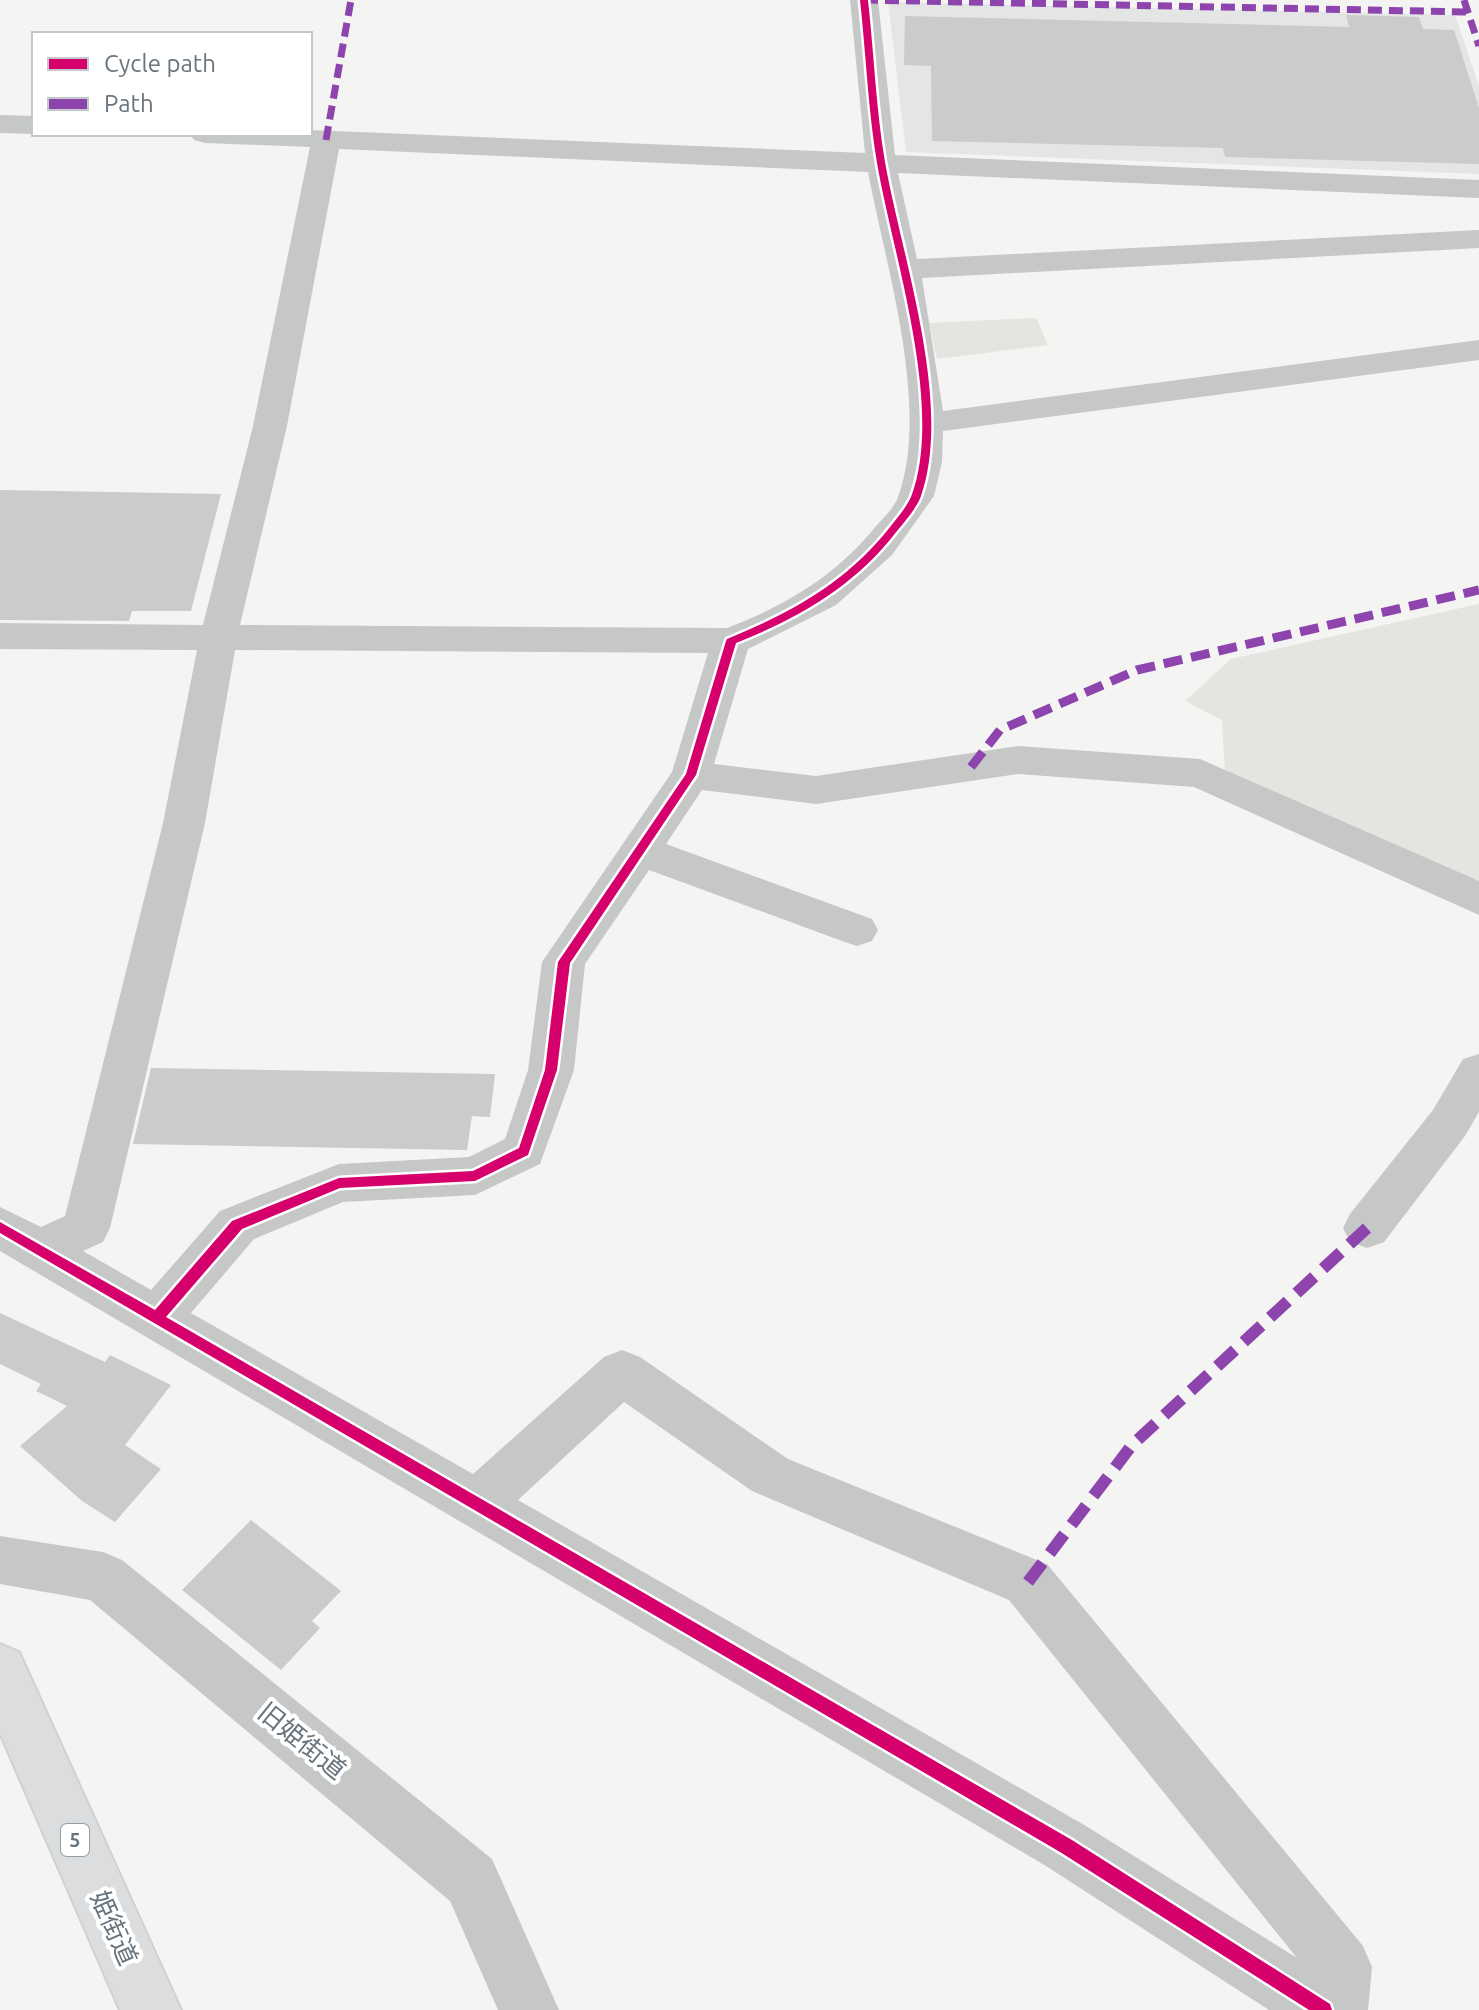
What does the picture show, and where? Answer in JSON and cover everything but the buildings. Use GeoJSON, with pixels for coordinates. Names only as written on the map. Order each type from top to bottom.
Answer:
{"type":"FeatureCollection","features":[{"type":"Feature","properties":{"kind":"main road","name":"姫街道"},"geometry":{"type":"LineString","coordinates":[[0,1670],[151,2010]]}},
{"type":"Feature","properties":{"kind":"street"},"geometry":{"type":"LineString","coordinates":[[0,636],[219,635],[731,641],[783,621],[820,601],[879,549],[915,499],[923,476],[928,423],[904,269],[881,162],[864,0]]}},
{"type":"Feature","properties":{"kind":"street"},"geometry":{"type":"LineString","coordinates":[[0,124],[32,125]]}},
{"type":"Feature","properties":{"kind":"street"},"geometry":{"type":"LineString","coordinates":[[245,136],[1479,189]]}},
{"type":"Feature","properties":{"kind":"street"},"geometry":{"type":"LineString","coordinates":[[20,1238],[86,1228],[184,823],[219,635],[270,426],[326,140]]}},
{"type":"Feature","properties":{"kind":"street"},"geometry":{"type":"LineString","coordinates":[[904,269],[1479,239]]}},
{"type":"Feature","properties":{"kind":"street"},"geometry":{"type":"LineString","coordinates":[[928,423],[1479,350]]}},
{"type":"Feature","properties":{"kind":"street"},"geometry":{"type":"LineString","coordinates":[[157,1318],[237,1225],[339,1183],[475,1176],[524,1151],[551,1070],[564,962],[691,775],[731,641]]}},
{"type":"Feature","properties":{"kind":"street"},"geometry":{"type":"LineString","coordinates":[[691,775],[816,790],[1018,760],[1200,773],[1479,899]]}},
{"type":"Feature","properties":{"kind":"street"},"geometry":{"type":"LineString","coordinates":[[639,850],[857,930]]}},
{"type":"Feature","properties":{"kind":"street"},"geometry":{"type":"LineString","coordinates":[[1367,1228],[1449,1123],[1479,1072]]}},
{"type":"Feature","properties":{"kind":"street"},"geometry":{"type":"LineString","coordinates":[[20,1238],[1066,1846],[1324,2010]]}},
{"type":"Feature","properties":{"kind":"street"},"geometry":{"type":"LineString","coordinates":[[477,1504],[622,1372],[770,1475],[1028,1582],[1342,1967],[1338,2010]]}},
{"type":"Feature","properties":{"kind":"street","name":"旧姫街道"},"geometry":{"type":"LineString","coordinates":[[0,1560],[103,1577],[471,1880],[529,2010]]}},
{"type":"Feature","properties":{"kind":"shaded area"},"geometry":{"type":"Polygon","coordinates":[[[888,2],[1455,15],[1479,86],[1479,174],[906,152],[888,2]]]}},
{"type":"Feature","properties":{"kind":"shaded area"},"geometry":{"type":"Polygon","coordinates":[[[1036,318],[1048,345],[937,359],[929,323],[1036,318]]]}},
{"type":"Feature","properties":{"kind":"shaded area"},"geometry":{"type":"Polygon","coordinates":[[[1479,604],[1479,884],[1225,773],[1222,720],[1185,701],[1231,659],[1479,604]]]}},
{"type":"Feature","properties":{"kind":"marked path"},"geometry":{"type":"LineString","coordinates":[[326,140],[351,0]]}},
{"type":"Feature","properties":{"kind":"marked path"},"geometry":{"type":"LineString","coordinates":[[864,0],[1469,12]]}},
{"type":"Feature","properties":{"kind":"marked path"},"geometry":{"type":"LineString","coordinates":[[1464,0],[1479,46]]}},
{"type":"Feature","properties":{"kind":"marked path"},"geometry":{"type":"LineString","coordinates":[[971,767],[1000,730],[1137,670],[1479,590]]}},
{"type":"Feature","properties":{"kind":"marked path"},"geometry":{"type":"LineString","coordinates":[[1028,1582],[1132,1445],[1367,1228]]}},
{"type":"Feature","properties":{"kind":"cycle path"},"geometry":{"type":"LineString","coordinates":[[157,1318],[237,1225],[339,1183],[475,1176],[524,1151],[551,1070],[564,962],[691,775],[731,641],[779,621],[843,582],[880,547],[914,500],[924,462],[926,422],[923,377],[881,162],[864,0]]}},
{"type":"Feature","properties":{"kind":"cycle path"},"geometry":{"type":"LineString","coordinates":[[0,1227],[1066,1846],[1324,2010]]}}]}
